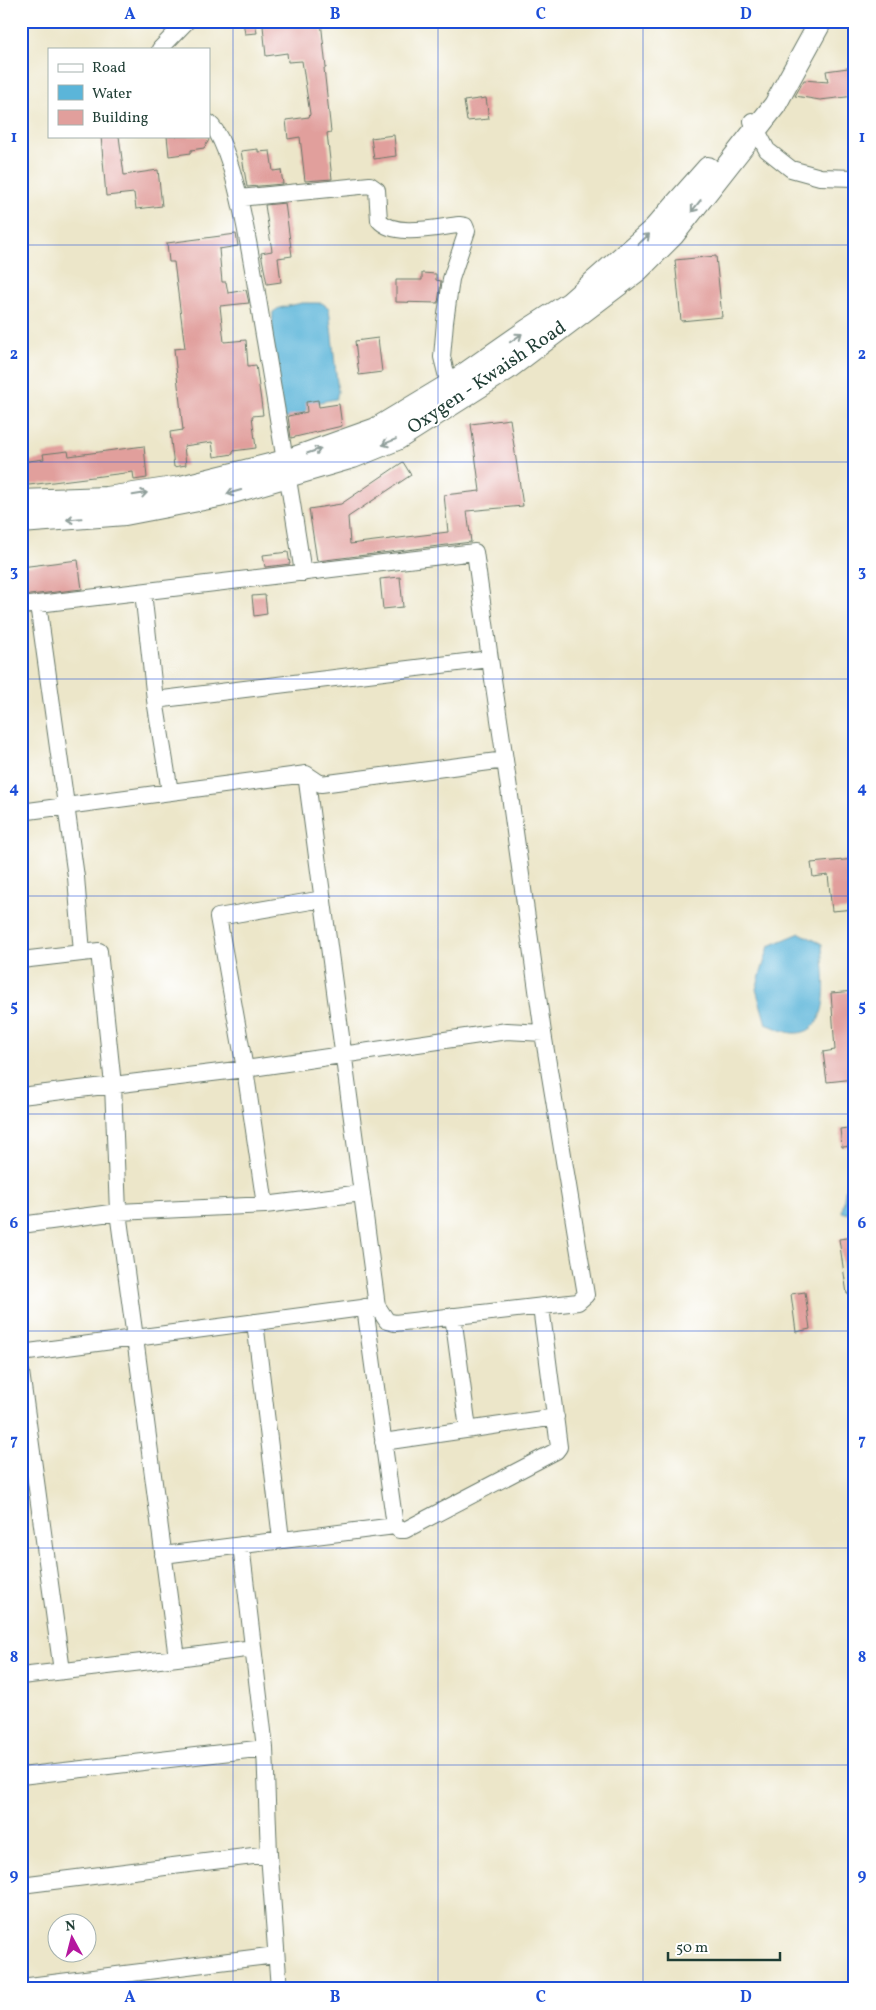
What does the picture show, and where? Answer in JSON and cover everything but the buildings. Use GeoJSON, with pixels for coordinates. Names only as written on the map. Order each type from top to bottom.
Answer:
{"type":"FeatureCollection","features":[{"type":"Feature","properties":{"kind":"main road","name":"Oxygen - Kwaish Road"},"geometry":{"type":"LineString","coordinates":[[21,501],[107,498],[181,487],[352,458],[397,439],[507,369],[594,305],[638,270],[673,235],[754,124],[807,21]]}},
{"type":"Feature","properties":{"kind":"main road","name":"Oxygen - Kwaish Road"},"geometry":{"type":"LineString","coordinates":[[21,522],[125,514],[219,496],[376,429],[449,385],[570,303],[613,268],[654,229],[754,124],[775,105],[821,21]]}},
{"type":"Feature","properties":{"kind":"street"},"geometry":{"type":"LineString","coordinates":[[161,48],[187,21]]}},
{"type":"Feature","properties":{"kind":"street"},"geometry":{"type":"LineString","coordinates":[[210,124],[216,129],[239,198],[287,468],[303,572]]}},
{"type":"Feature","properties":{"kind":"street"},"geometry":{"type":"LineString","coordinates":[[754,124],[766,150],[792,170],[820,177],[855,178]]}},
{"type":"Feature","properties":{"kind":"street"},"geometry":{"type":"LineString","coordinates":[[239,198],[370,185],[377,190],[379,220],[388,227],[410,231],[459,224],[465,226],[467,231],[451,279],[445,322],[442,357],[449,385]]}},
{"type":"Feature","properties":{"kind":"street"},"geometry":{"type":"LineString","coordinates":[[21,606],[475,552],[543,1033],[586,1295],[578,1302],[395,1323],[387,1321],[371,1306]]}},
{"type":"Feature","properties":{"kind":"street"},"geometry":{"type":"LineString","coordinates":[[143,592],[155,700],[170,792]]}},
{"type":"Feature","properties":{"kind":"street"},"geometry":{"type":"LineString","coordinates":[[38,604],[76,877],[82,953]]}},
{"type":"Feature","properties":{"kind":"street"},"geometry":{"type":"LineString","coordinates":[[155,700],[490,659]]}},
{"type":"Feature","properties":{"kind":"street"},"geometry":{"type":"LineString","coordinates":[[21,812],[306,774],[321,784],[505,760]]}},
{"type":"Feature","properties":{"kind":"street"},"geometry":{"type":"LineString","coordinates":[[306,774],[362,1193],[383,1442],[395,1526],[399,1530],[405,1530],[556,1451],[560,1439],[541,1307]]}},
{"type":"Feature","properties":{"kind":"street"},"geometry":{"type":"LineString","coordinates":[[265,1205],[245,1069],[218,917],[323,899]]}},
{"type":"Feature","properties":{"kind":"street"},"geometry":{"type":"LineString","coordinates":[[21,960],[99,951],[113,1085],[118,1212],[177,1658]]}},
{"type":"Feature","properties":{"kind":"street"},"geometry":{"type":"LineString","coordinates":[[21,1096],[344,1056],[507,1031],[543,1033]]}},
{"type":"Feature","properties":{"kind":"street"},"geometry":{"type":"LineString","coordinates":[[21,1225],[118,1212],[265,1205],[362,1193]]}},
{"type":"Feature","properties":{"kind":"street"},"geometry":{"type":"LineString","coordinates":[[21,1353],[371,1306]]}},
{"type":"Feature","properties":{"kind":"street"},"geometry":{"type":"LineString","coordinates":[[453,1316],[468,1429]]}},
{"type":"Feature","properties":{"kind":"street"},"geometry":{"type":"LineString","coordinates":[[255,1322],[281,1540]]}},
{"type":"Feature","properties":{"kind":"street"},"geometry":{"type":"LineString","coordinates":[[21,1372],[62,1671]]}},
{"type":"Feature","properties":{"kind":"street"},"geometry":{"type":"LineString","coordinates":[[383,1442],[556,1417]]}},
{"type":"Feature","properties":{"kind":"street"},"geometry":{"type":"LineString","coordinates":[[163,1556],[395,1526]]}},
{"type":"Feature","properties":{"kind":"street"},"geometry":{"type":"LineString","coordinates":[[241,1545],[265,1748],[279,1989]]}},
{"type":"Feature","properties":{"kind":"street"},"geometry":{"type":"LineString","coordinates":[[21,1676],[253,1648]]}},
{"type":"Feature","properties":{"kind":"street"},"geometry":{"type":"LineString","coordinates":[[21,1776],[265,1748]]}},
{"type":"Feature","properties":{"kind":"street"},"geometry":{"type":"LineString","coordinates":[[21,1885],[270,1854]]}},
{"type":"Feature","properties":{"kind":"street"},"geometry":{"type":"LineString","coordinates":[[21,1986],[276,1955]]}},
{"type":"Feature","properties":{"kind":"water"},"geometry":{"type":"Polygon","coordinates":[[[302,303],[322,303],[329,308],[338,392],[336,399],[309,404],[305,412],[297,419],[283,418],[271,354],[273,312],[279,308],[302,303]]]}},
{"type":"Feature","properties":{"kind":"water"},"geometry":{"type":"Polygon","coordinates":[[[800,933],[822,944],[825,985],[824,1000],[821,1013],[815,1024],[806,1031],[792,1033],[766,1024],[756,989],[769,946],[800,933]]]}},
{"type":"Feature","properties":{"kind":"water"},"geometry":{"type":"Polygon","coordinates":[[[855,1175],[855,1216],[842,1212],[847,1179],[855,1175]]]}}]}
